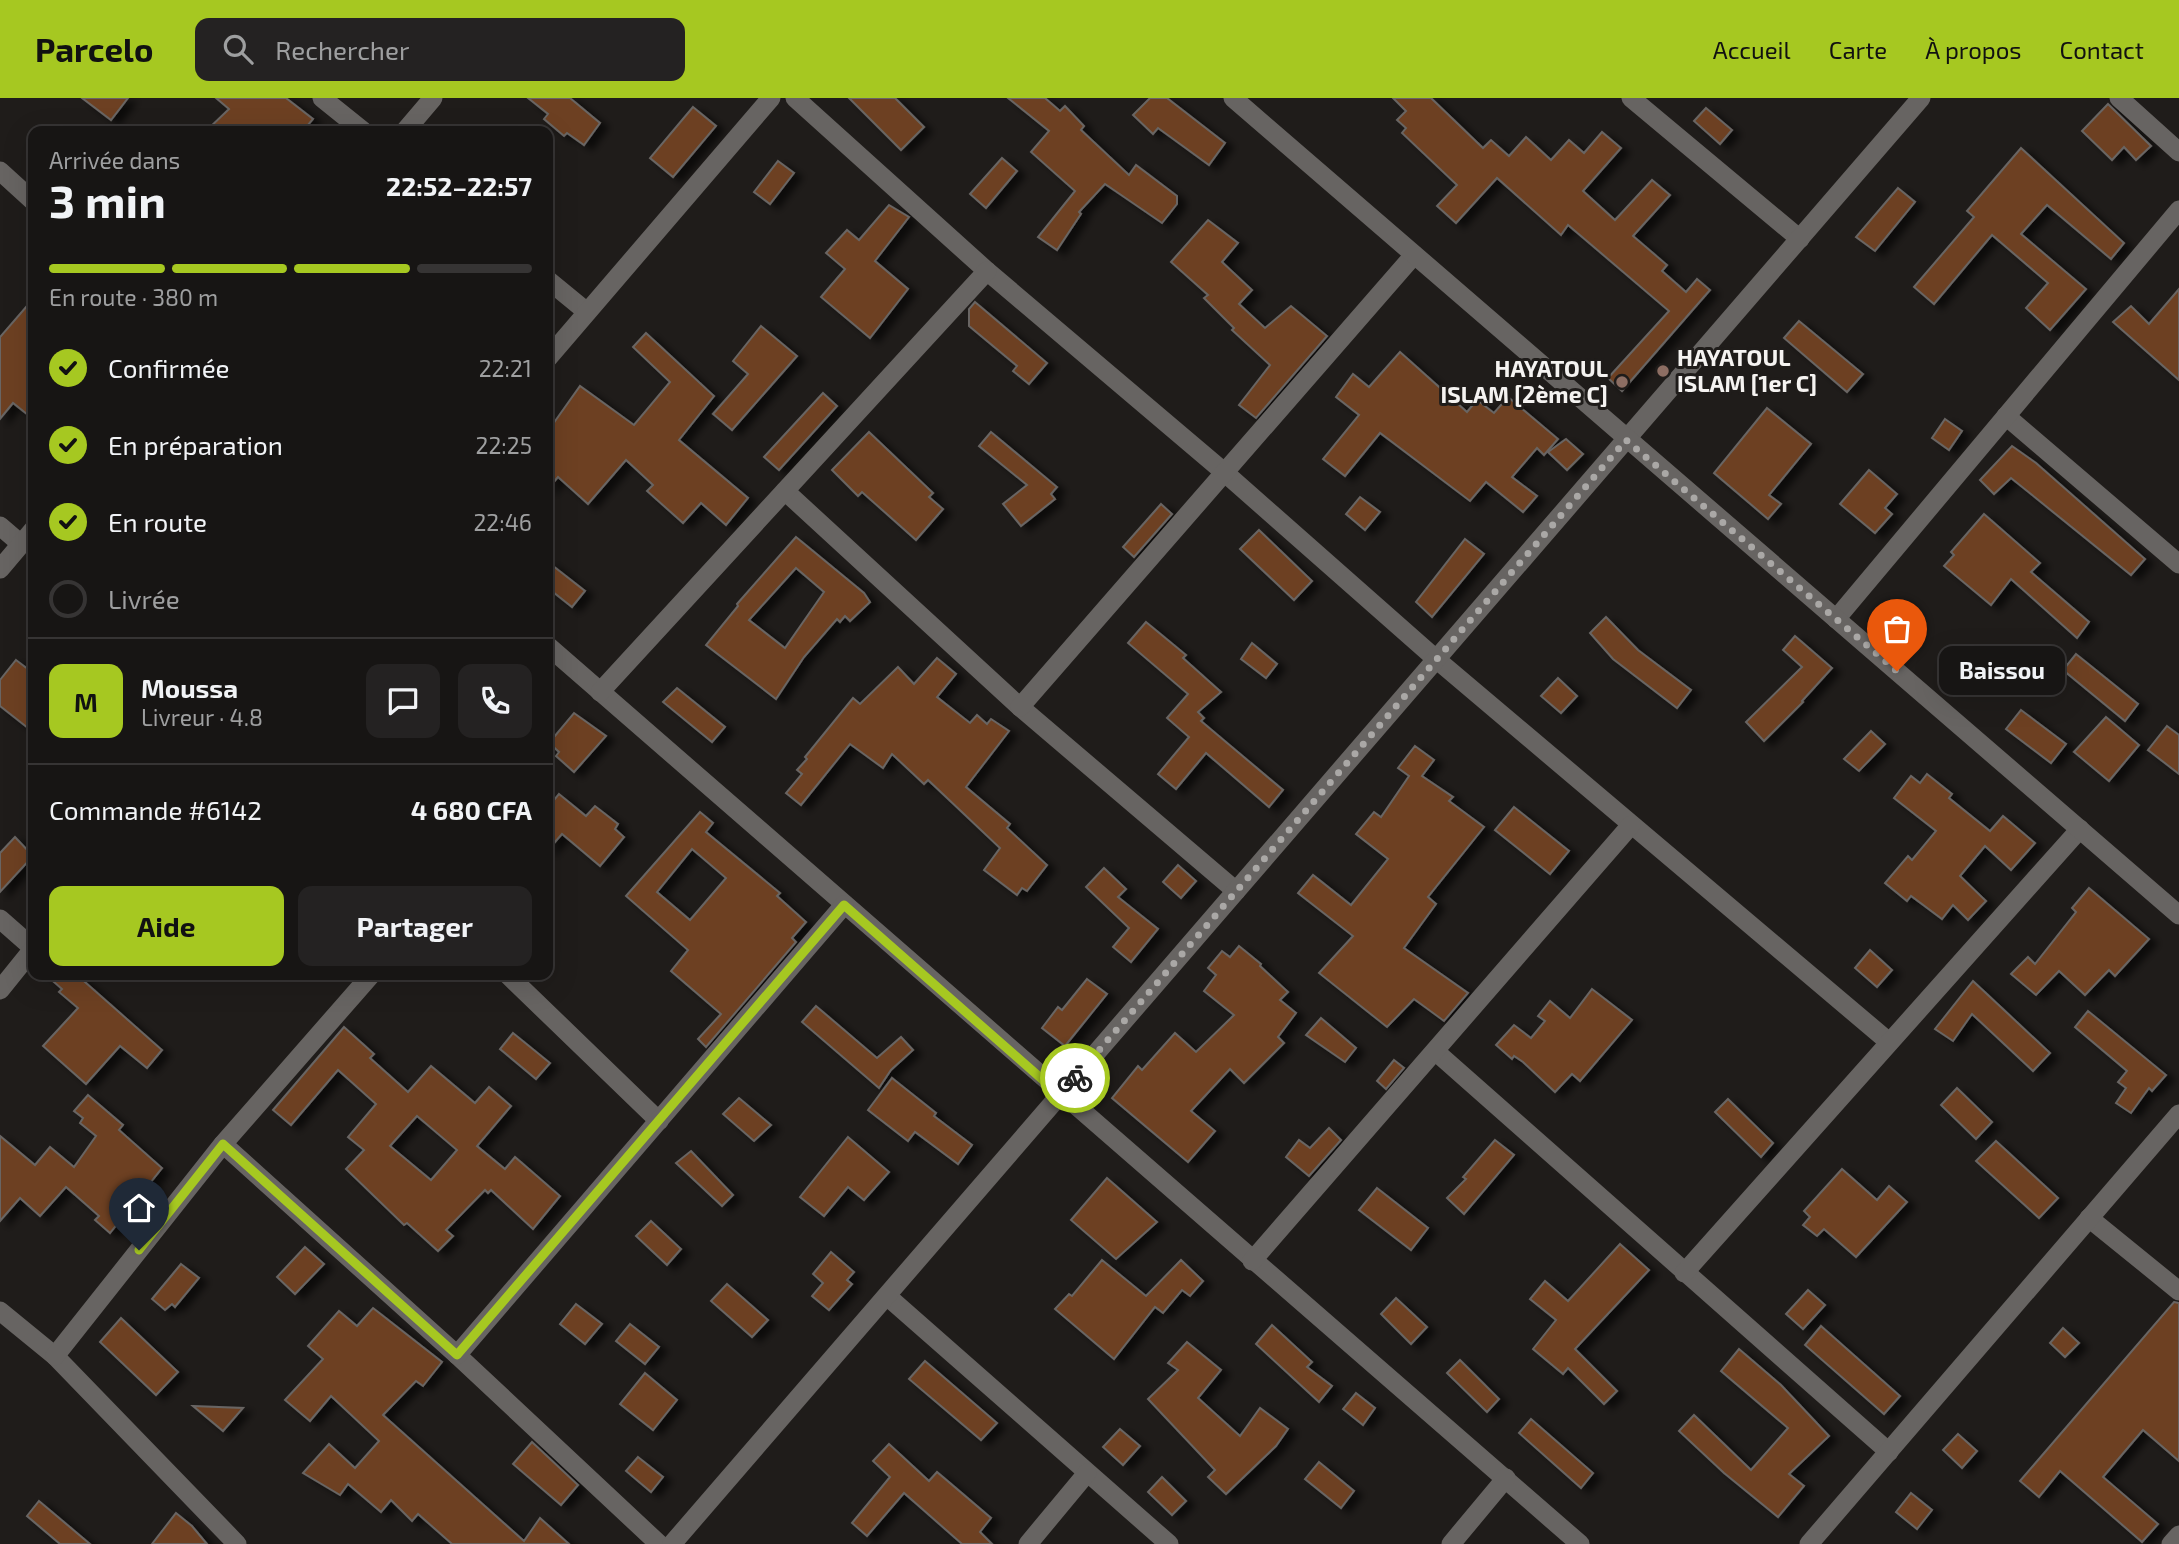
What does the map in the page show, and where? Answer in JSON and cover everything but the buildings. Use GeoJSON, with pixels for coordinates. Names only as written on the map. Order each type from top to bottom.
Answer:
{"type":"FeatureCollection","features":[{"type":"Feature","properties":{"kind":"street"},"geometry":{"type":"LineString","coordinates":[[322,98],[357,126]]}},
{"type":"Feature","properties":{"kind":"street"},"geometry":{"type":"LineString","coordinates":[[409,126],[433,98]]}},
{"type":"Feature","properties":{"kind":"street"},"geometry":{"type":"LineString","coordinates":[[553,352],[771,98]]}},
{"type":"Feature","properties":{"kind":"street"},"geometry":{"type":"LineString","coordinates":[[795,98],[987,271],[1224,472],[1436,659],[1889,1042]]}},
{"type":"Feature","properties":{"kind":"street"},"geometry":{"type":"LineString","coordinates":[[1233,98],[2179,915]]}},
{"type":"Feature","properties":{"kind":"street"},"geometry":{"type":"LineString","coordinates":[[1631,98],[1800,239]]}},
{"type":"Feature","properties":{"kind":"street"},"geometry":{"type":"LineString","coordinates":[[672,1544],[1921,98]]}},
{"type":"Feature","properties":{"kind":"street"},"geometry":{"type":"LineString","coordinates":[[2119,98],[2179,152]]}},
{"type":"Feature","properties":{"kind":"street"},"geometry":{"type":"LineString","coordinates":[[0,171],[28,196]]}},
{"type":"Feature","properties":{"kind":"street"},"geometry":{"type":"LineString","coordinates":[[1836,619],[2179,210]]}},
{"type":"Feature","properties":{"kind":"street"},"geometry":{"type":"LineString","coordinates":[[1020,707],[1414,255]]}},
{"type":"Feature","properties":{"kind":"street"},"geometry":{"type":"LineString","coordinates":[[600,692],[987,271]]}},
{"type":"Feature","properties":{"kind":"street"},"geometry":{"type":"LineString","coordinates":[[553,285],[587,312]]}},
{"type":"Feature","properties":{"kind":"street"},"geometry":{"type":"LineString","coordinates":[[2006,416],[2179,564]]}},
{"type":"Feature","properties":{"kind":"street"},"geometry":{"type":"LineString","coordinates":[[785,491],[1020,707],[1236,891]]}},
{"type":"Feature","properties":{"kind":"street"},"geometry":{"type":"LineString","coordinates":[[0,526],[27,537],[0,569]]}},
{"type":"Feature","properties":{"kind":"street"},"geometry":{"type":"LineString","coordinates":[[553,650],[1060,1095],[1580,1544]]}},
{"type":"Feature","properties":{"kind":"street"},"geometry":{"type":"LineString","coordinates":[[1252,1261],[1631,825]]}},
{"type":"Feature","properties":{"kind":"street"},"geometry":{"type":"LineString","coordinates":[[1684,1273],[2080,829]]}},
{"type":"Feature","properties":{"kind":"street"},"geometry":{"type":"LineString","coordinates":[[457,1355],[844,905]]}},
{"type":"Feature","properties":{"kind":"street"},"geometry":{"type":"LineString","coordinates":[[0,919],[28,944]]}},
{"type":"Feature","properties":{"kind":"street"},"geometry":{"type":"LineString","coordinates":[[0,990],[28,954]]}},
{"type":"Feature","properties":{"kind":"street"},"geometry":{"type":"LineString","coordinates":[[55,1356],[223,1144],[367,980]]}},
{"type":"Feature","properties":{"kind":"street"},"geometry":{"type":"LineString","coordinates":[[513,980],[659,1121]]}},
{"type":"Feature","properties":{"kind":"street"},"geometry":{"type":"LineString","coordinates":[[1436,1051],[1889,1452]]}},
{"type":"Feature","properties":{"kind":"street"},"geometry":{"type":"LineString","coordinates":[[1809,1544],[2179,1114]]}},
{"type":"Feature","properties":{"kind":"street"},"geometry":{"type":"LineString","coordinates":[[223,1144],[457,1355],[659,1544]]}},
{"type":"Feature","properties":{"kind":"street"},"geometry":{"type":"LineString","coordinates":[[2089,1218],[2179,1291]]}},
{"type":"Feature","properties":{"kind":"street"},"geometry":{"type":"LineString","coordinates":[[887,1296],[1169,1544]]}},
{"type":"Feature","properties":{"kind":"street"},"geometry":{"type":"LineString","coordinates":[[0,1311],[55,1356],[237,1544]]}},
{"type":"Feature","properties":{"kind":"street"},"geometry":{"type":"LineString","coordinates":[[1028,1544],[1087,1474]]}},
{"type":"Feature","properties":{"kind":"street"},"geometry":{"type":"LineString","coordinates":[[1451,1544],[1506,1478]]}},
{"type":"Feature","properties":{"kind":"street"},"geometry":{"type":"LineString","coordinates":[[2171,1544],[2179,1535]]}},
{"type":"Feature","properties":{"kind":"way so far"},"geometry":{"type":"LineString","coordinates":[[1075,1078],[1626,440],[1897,671]]}},
{"type":"Feature","properties":{"kind":"place","name":"HAYATOUL ISLAM [1er C]"},"geometry":{"type":"Point","coordinates":[1663,371]}},
{"type":"Feature","properties":{"kind":"place","name":"HAYATOUL ISLAM [2ème C]"},"geometry":{"type":"Point","coordinates":[1622,382]}},
{"type":"Feature","properties":{"kind":"place","name":"Baissou"},"geometry":{"type":"Point","coordinates":[1897,671]}},
{"type":"Feature","properties":{"kind":"route"},"geometry":{"type":"LineString","coordinates":[[139,1250],[223,1144],[457,1355],[844,905],[1060,1095],[1075,1078]]}}]}
